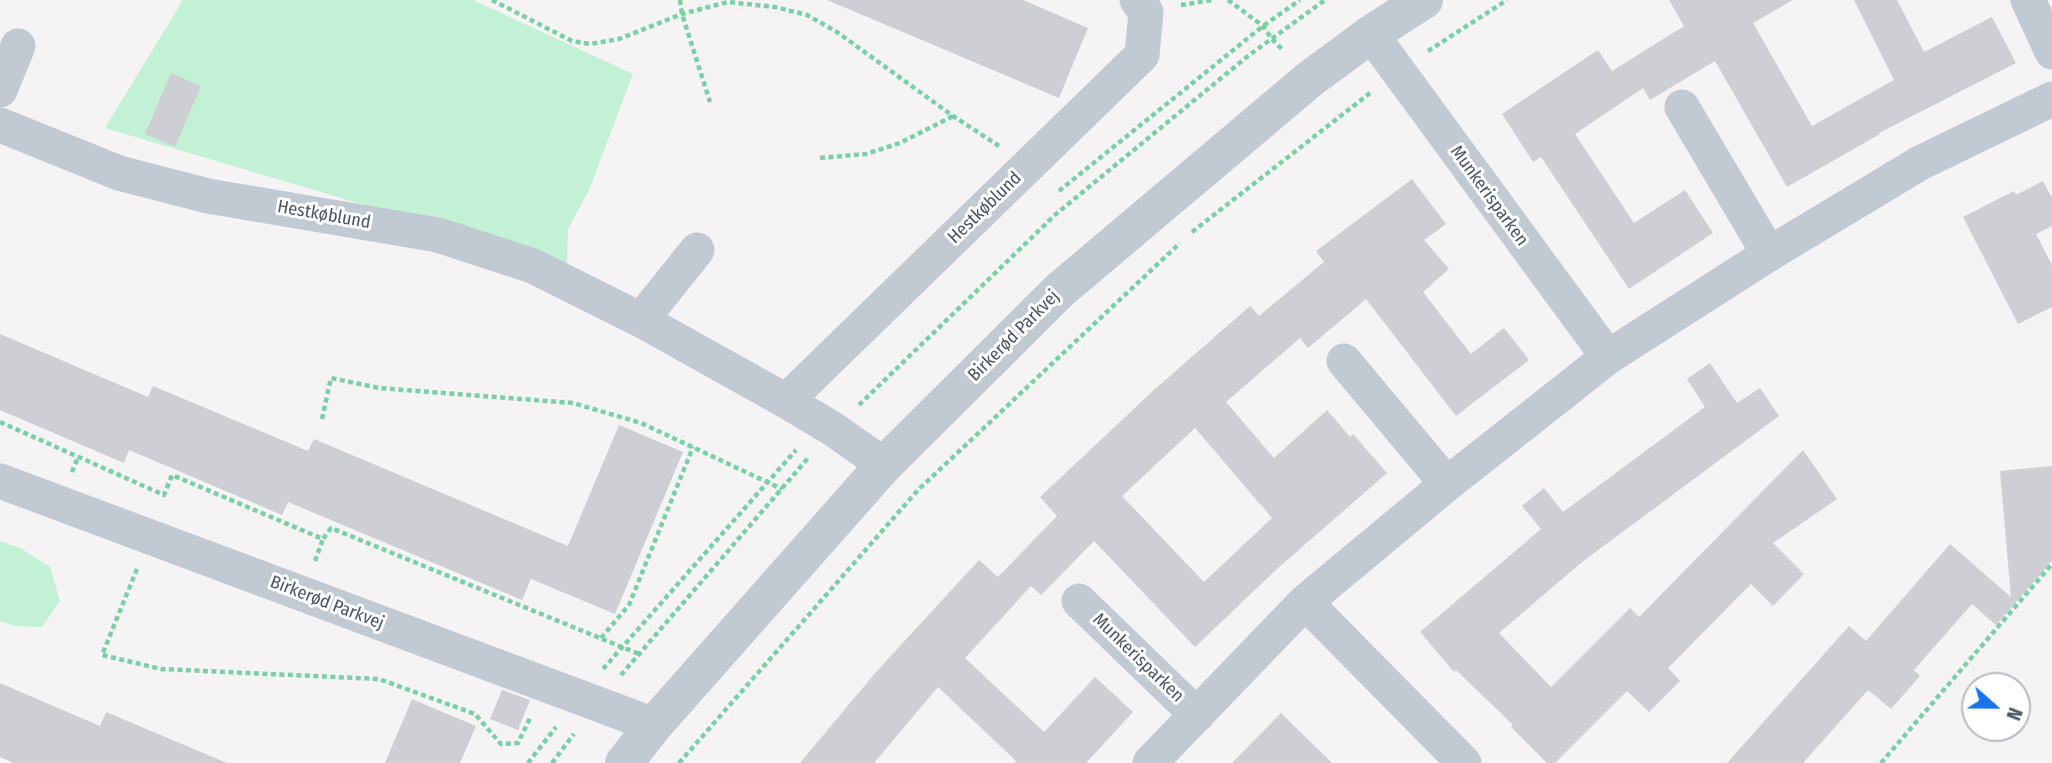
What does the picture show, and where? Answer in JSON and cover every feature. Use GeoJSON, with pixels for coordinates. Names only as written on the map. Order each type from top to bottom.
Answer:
{"type":"FeatureCollection","features":[{"type":"Feature","properties":{"kind":"street","name":"Hestkøblund"},"geometry":{"type":"LineString","coordinates":[[786,401],[1142,55],[1146,12],[1137,0]]}},
{"type":"Feature","properties":{"kind":"street","name":"Birkerød Parkvej"},"geometry":{"type":"LineString","coordinates":[[624,763],[654,725],[884,465],[1060,290],[1310,79],[1371,34],[1424,0]]}},
{"type":"Feature","properties":{"kind":"street"},"geometry":{"type":"LineString","coordinates":[[2028,0],[2052,52]]}},
{"type":"Feature","properties":{"kind":"street","name":"Munkerisparken"},"geometry":{"type":"LineString","coordinates":[[1371,34],[1608,357]]}},
{"type":"Feature","properties":{"kind":"street"},"geometry":{"type":"LineString","coordinates":[[0,90],[18,46]]}},
{"type":"Feature","properties":{"kind":"street","name":"Munkerisparken"},"geometry":{"type":"LineString","coordinates":[[1150,763],[1305,602],[1447,484],[1608,357],[1769,254],[1920,163],[2052,99]]}},
{"type":"Feature","properties":{"kind":"street"},"geometry":{"type":"LineString","coordinates":[[1682,107],[1769,254]]}},
{"type":"Feature","properties":{"kind":"street","name":"Hestkøblund"},"geometry":{"type":"LineString","coordinates":[[0,125],[119,173],[208,196],[438,235],[533,266],[641,320],[786,401],[884,465]]}},
{"type":"Feature","properties":{"kind":"street"},"geometry":{"type":"LineString","coordinates":[[641,320],[697,250]]}},
{"type":"Feature","properties":{"kind":"street"},"geometry":{"type":"LineString","coordinates":[[1344,361],[1447,484]]}},
{"type":"Feature","properties":{"kind":"street","name":"Birkerød Parkvej"},"geometry":{"type":"LineString","coordinates":[[0,481],[654,725]]}},
{"type":"Feature","properties":{"kind":"street","name":"Munkerisparken"},"geometry":{"type":"LineString","coordinates":[[1079,601],[1197,715]]}},
{"type":"Feature","properties":{"kind":"street"},"geometry":{"type":"LineString","coordinates":[[1305,602],[1464,763]]}},
{"type":"Feature","properties":{"kind":"path"},"geometry":{"type":"LineString","coordinates":[[492,0],[572,41],[590,44],[619,39],[682,14],[728,2],[775,7],[807,15],[837,32],[953,116],[1029,165]]}},
{"type":"Feature","properties":{"kind":"path"},"geometry":{"type":"LineString","coordinates":[[680,0],[710,102]]}},
{"type":"Feature","properties":{"kind":"path"},"geometry":{"type":"LineString","coordinates":[[1228,0],[1263,26],[1283,50]]}},
{"type":"Feature","properties":{"kind":"path"},"geometry":{"type":"LineString","coordinates":[[1059,191],[1263,26],[1300,0]]}},
{"type":"Feature","properties":{"kind":"path"},"geometry":{"type":"LineString","coordinates":[[552,763],[621,647],[767,481],[1056,214],[1271,38],[1325,0]]}},
{"type":"Feature","properties":{"kind":"path"},"geometry":{"type":"LineString","coordinates":[[679,763],[918,490],[1185,238],[1398,71],[1507,0]]}},
{"type":"Feature","properties":{"kind":"path"},"geometry":{"type":"LineString","coordinates":[[820,158],[866,154],[900,143],[953,116]]}},
{"type":"Feature","properties":{"kind":"path"},"geometry":{"type":"LineString","coordinates":[[322,419],[331,378],[379,388],[573,402],[641,423],[782,489]]}},
{"type":"Feature","properties":{"kind":"path"},"geometry":{"type":"LineString","coordinates":[[1,425],[164,495],[173,475],[323,539],[331,528],[639,654]]}},
{"type":"Feature","properties":{"kind":"path"},"geometry":{"type":"LineString","coordinates":[[528,763],[587,701],[639,654],[782,489],[827,426]]}},
{"type":"Feature","properties":{"kind":"path"},"geometry":{"type":"LineString","coordinates":[[601,638],[629,605],[693,447]]}},
{"type":"Feature","properties":{"kind":"path"},"geometry":{"type":"LineString","coordinates":[[151,537],[102,654],[161,669],[379,679],[475,714],[500,744],[518,743],[545,685]]}},
{"type":"Feature","properties":{"kind":"path"},"geometry":{"type":"LineString","coordinates":[[1881,763],[2052,564]]}},
{"type":"Feature","properties":{"kind":"green space"},"geometry":{"type":"Polygon","coordinates":[[[183,0],[473,0],[633,74],[589,190],[568,229],[567,265],[105,128],[183,0]]]}},
{"type":"Feature","properties":{"kind":"green space"},"geometry":{"type":"Polygon","coordinates":[[[0,541],[22,549],[50,567],[60,601],[42,627],[16,626],[0,621],[0,541]]]}},
{"type":"Feature","properties":{"kind":"building"},"geometry":{"type":"Polygon","coordinates":[[[827,0],[1023,0],[1088,28],[1059,98],[827,0]]]}},
{"type":"Feature","properties":{"kind":"building"},"geometry":{"type":"Polygon","coordinates":[[[1669,0],[1793,0],[1753,23],[1812,126],[1894,80],[1854,0],[1897,0],[1924,52],[1992,17],[2016,63],[1879,133],[1787,187],[1715,61],[1650,100],[1643,88],[1575,134],[1634,223],[1685,190],[1713,233],[1629,289],[1541,157],[1533,162],[1502,114],[1598,50],[1612,71],[1684,26],[1669,0]]]}},
{"type":"Feature","properties":{"kind":"building"},"geometry":{"type":"Polygon","coordinates":[[[171,73],[201,86],[175,147],[145,134],[171,73]]]}},
{"type":"Feature","properties":{"kind":"building"},"geometry":{"type":"Polygon","coordinates":[[[1412,179],[1446,224],[1424,240],[1449,269],[1423,292],[1471,354],[1504,328],[1529,360],[1456,416],[1366,299],[1308,348],[1300,338],[1226,402],[1274,458],[1327,410],[1350,437],[1353,434],[1387,473],[1278,568],[1195,647],[1094,541],[1041,595],[1031,586],[965,658],[1044,732],[1095,677],[1133,712],[1086,763],[1015,763],[1016,761],[938,687],[874,763],[800,763],[876,672],[979,560],[998,577],[1057,516],[1040,497],[1155,389],[1250,306],[1259,316],[1324,262],[1316,251],[1412,179]],[[1195,428],[1122,496],[1204,582],[1272,518],[1195,428]]]}},
{"type":"Feature","properties":{"kind":"building"},"geometry":{"type":"Polygon","coordinates":[[[2043,181],[2052,198],[2052,226],[2036,234],[2052,265],[2052,307],[2018,324],[1963,217],[2014,191],[2016,195],[2043,181]]]}},
{"type":"Feature","properties":{"kind":"building"},"geometry":{"type":"Polygon","coordinates":[[[0,334],[148,397],[153,386],[308,451],[314,439],[568,546],[619,425],[683,452],[615,614],[531,579],[522,600],[288,502],[282,515],[129,450],[124,463],[0,410],[0,334]]]}},
{"type":"Feature","properties":{"kind":"building"},"geometry":{"type":"Polygon","coordinates":[[[1710,363],[1737,403],[1760,388],[1779,416],[1582,562],[1499,633],[1551,687],[1630,608],[1639,617],[1803,450],[1837,499],[1773,543],[1804,574],[1773,606],[1751,584],[1668,668],[1680,681],[1649,712],[1627,691],[1555,763],[1547,763],[1511,727],[1513,725],[1456,670],[1454,672],[1420,632],[1541,529],[1522,506],[1544,488],[1563,512],[1705,407],[1687,379],[1710,363]]]}},
{"type":"Feature","properties":{"kind":"building"},"geometry":{"type":"Polygon","coordinates":[[[2052,466],[2052,561],[1996,625],[1972,604],[1914,670],[1920,676],[1891,709],[1868,690],[1803,763],[1727,763],[1849,626],[1866,641],[1950,544],[2011,597],[2000,471],[2052,466]]]}},
{"type":"Feature","properties":{"kind":"building"},"geometry":{"type":"Polygon","coordinates":[[[0,683],[100,726],[106,712],[227,763],[14,763],[0,757],[0,683]]]}},
{"type":"Feature","properties":{"kind":"building"},"geometry":{"type":"Polygon","coordinates":[[[502,690],[530,700],[518,730],[490,719],[502,690]]]}},
{"type":"Feature","properties":{"kind":"building"},"geometry":{"type":"Polygon","coordinates":[[[412,699],[476,726],[460,763],[385,763],[412,699]]]}},
{"type":"Feature","properties":{"kind":"building"},"geometry":{"type":"Polygon","coordinates":[[[1281,713],[1332,763],[1232,763],[1281,713]]]}}]}
